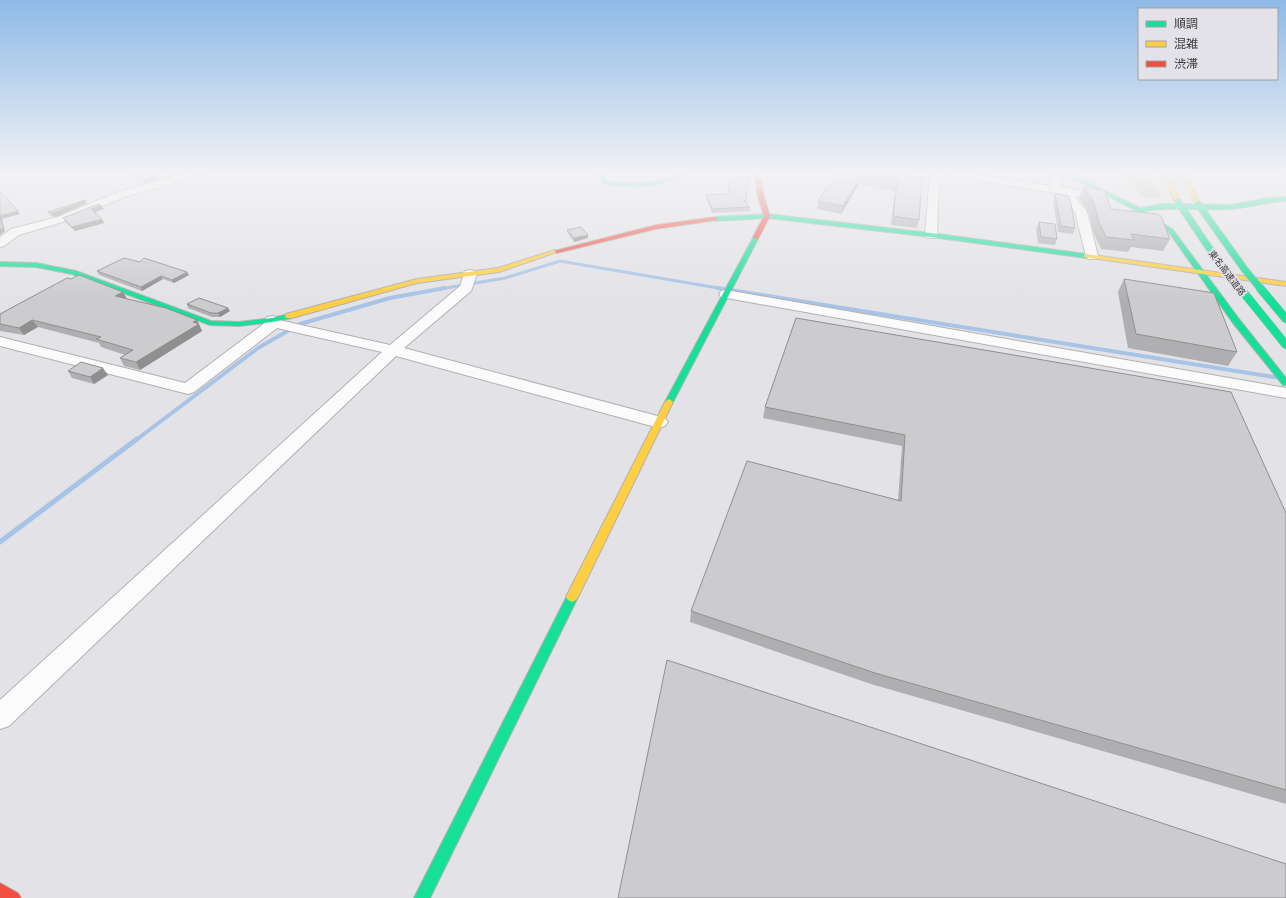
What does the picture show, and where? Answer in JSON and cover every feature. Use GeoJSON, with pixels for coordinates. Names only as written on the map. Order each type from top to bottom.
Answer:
{"type":"FeatureCollection","features":[{"type":"Feature","properties":{"kind":"main road"},"geometry":{"type":"LineString","coordinates":[[0,264],[36,265],[74,272],[210,323],[283,324],[328,306],[417,281],[469,280],[583,244],[680,222],[739,216],[767,216],[1092,256],[1285,284]]}},
{"type":"Feature","properties":{"kind":"main road"},"geometry":{"type":"LineString","coordinates":[[422,898],[659,422],[767,216]]}},
{"type":"Feature","properties":{"kind":"main road"},"geometry":{"type":"LineString","coordinates":[[1148,216],[1171,231],[1236,321],[1286,383]]}},
{"type":"Feature","properties":{"kind":"main road","name":"東名高速道路"},"geometry":{"type":"LineString","coordinates":[[1188,216],[1226,272],[1286,345]]}},
{"type":"Feature","properties":{"kind":"main road","name":"東名高速道路"},"geometry":{"type":"LineString","coordinates":[[1206,216],[1245,270],[1286,319]]}},
{"type":"Feature","properties":{"kind":"main road"},"geometry":{"type":"LineString","coordinates":[[0,891],[13,898]]}},
{"type":"Feature","properties":{"kind":"street"},"geometry":{"type":"LineString","coordinates":[[0,243],[15,232],[69,216]]}},
{"type":"Feature","properties":{"kind":"street"},"geometry":{"type":"LineString","coordinates":[[931,235],[932,216]]}},
{"type":"Feature","properties":{"kind":"street"},"geometry":{"type":"LineString","coordinates":[[1082,216],[1092,256]]}},
{"type":"Feature","properties":{"kind":"street"},"geometry":{"type":"LineString","coordinates":[[0,718],[469,280]]}},
{"type":"Feature","properties":{"kind":"street"},"geometry":{"type":"LineString","coordinates":[[727,291],[1286,393]]}},
{"type":"Feature","properties":{"kind":"street"},"geometry":{"type":"LineString","coordinates":[[0,341],[188,389],[283,324],[393,350],[659,422]]}},
{"type":"Feature","properties":{"kind":"building"},"geometry":{"type":"Polygon","coordinates":[[[68,216],[99,216],[102,219],[72,227],[63,218],[68,216]]]}},
{"type":"Feature","properties":{"kind":"building"},"geometry":{"type":"Polygon","coordinates":[[[893,216],[919,216],[919,220],[893,216]]]}},
{"type":"Feature","properties":{"kind":"building"},"geometry":{"type":"Polygon","coordinates":[[[1059,216],[1073,216],[1075,228],[1061,226],[1059,216]]]}},
{"type":"Feature","properties":{"kind":"building"},"geometry":{"type":"Polygon","coordinates":[[[1097,216],[1161,216],[1170,239],[1131,234],[1134,240],[1106,237],[1097,216]]]}},
{"type":"Feature","properties":{"kind":"building"},"geometry":{"type":"Polygon","coordinates":[[[0,217],[3,228],[0,230],[0,217]]]}},
{"type":"Feature","properties":{"kind":"building"},"geometry":{"type":"Polygon","coordinates":[[[1039,222],[1055,224],[1057,239],[1041,237],[1039,222]]]}},
{"type":"Feature","properties":{"kind":"building"},"geometry":{"type":"Polygon","coordinates":[[[581,227],[588,235],[574,238],[567,230],[581,227]]]}},
{"type":"Feature","properties":{"kind":"building"},"geometry":{"type":"Polygon","coordinates":[[[124,258],[140,262],[144,258],[187,272],[172,280],[161,276],[141,287],[97,271],[124,258]]]}},
{"type":"Feature","properties":{"kind":"building"},"geometry":{"type":"Polygon","coordinates":[[[79,275],[123,292],[115,296],[166,308],[197,320],[193,322],[199,324],[136,362],[120,358],[133,350],[96,339],[101,337],[32,320],[19,328],[0,324],[0,314],[67,278],[71,279],[79,275]]]}},
{"type":"Feature","properties":{"kind":"building"},"geometry":{"type":"Polygon","coordinates":[[[1124,279],[1214,293],[1237,352],[1136,334],[1124,279]]]}},
{"type":"Feature","properties":{"kind":"building"},"geometry":{"type":"Polygon","coordinates":[[[199,298],[228,308],[218,313],[211,313],[187,304],[199,298]]]}},
{"type":"Feature","properties":{"kind":"building"},"geometry":{"type":"Polygon","coordinates":[[[796,318],[1231,392],[1286,513],[1286,790],[875,673],[691,611],[747,461],[901,501],[905,435],[765,407],[796,318]]]}},
{"type":"Feature","properties":{"kind":"building"},"geometry":{"type":"Polygon","coordinates":[[[81,362],[103,368],[90,377],[68,371],[81,362]]]}},
{"type":"Feature","properties":{"kind":"building"},"geometry":{"type":"Polygon","coordinates":[[[667,660],[1286,864],[1286,898],[618,898],[667,660]]]}},
{"type":"Feature","properties":{"kind":"waterway"},"geometry":{"type":"LineString","coordinates":[[440,289],[505,278],[560,261],[720,288]]}},
{"type":"Feature","properties":{"kind":"waterway"},"geometry":{"type":"LineString","coordinates":[[136,440],[258,348],[300,324],[390,298],[445,288]]}},
{"type":"Feature","properties":{"kind":"waterway"},"geometry":{"type":"LineString","coordinates":[[720,288],[1286,379]]}},
{"type":"Feature","properties":{"kind":"waterway"},"geometry":{"type":"LineString","coordinates":[[0,542],[137,439]]}},
{"type":"Feature","properties":{"kind":"traffic: fast"},"geometry":{"type":"LineString","coordinates":[[715,219],[767,216],[931,235],[1086,256]]}},
{"type":"Feature","properties":{"kind":"traffic: fast"},"geometry":{"type":"LineString","coordinates":[[1148,216],[1171,231],[1236,321],[1286,383]]}},
{"type":"Feature","properties":{"kind":"traffic: fast"},"geometry":{"type":"LineString","coordinates":[[1187,216],[1222,267],[1286,345]]}},
{"type":"Feature","properties":{"kind":"traffic: fast"},"geometry":{"type":"LineString","coordinates":[[1206,216],[1245,270],[1286,319]]}},
{"type":"Feature","properties":{"kind":"traffic: fast"},"geometry":{"type":"LineString","coordinates":[[669,402],[756,237]]}},
{"type":"Feature","properties":{"kind":"traffic: fast"},"geometry":{"type":"LineString","coordinates":[[0,264],[36,265],[74,272],[210,323],[239,324],[272,320],[289,316]]}},
{"type":"Feature","properties":{"kind":"traffic: fast"},"geometry":{"type":"LineString","coordinates":[[422,898],[572,597]]}},
{"type":"Feature","properties":{"kind":"traffic: slow"},"geometry":{"type":"LineString","coordinates":[[289,316],[417,281],[499,270],[557,251]]}},
{"type":"Feature","properties":{"kind":"traffic: slow"},"geometry":{"type":"LineString","coordinates":[[1086,256],[1286,284]]}},
{"type":"Feature","properties":{"kind":"traffic: slow"},"geometry":{"type":"LineString","coordinates":[[572,597],[669,402]]}},
{"type":"Feature","properties":{"kind":"traffic: jam"},"geometry":{"type":"LineString","coordinates":[[756,237],[767,216]]}},
{"type":"Feature","properties":{"kind":"traffic: jam"},"geometry":{"type":"LineString","coordinates":[[557,251],[656,227],[715,219]]}},
{"type":"Feature","properties":{"kind":"traffic: jam"},"geometry":{"type":"LineString","coordinates":[[0,891],[13,898]]}}]}
